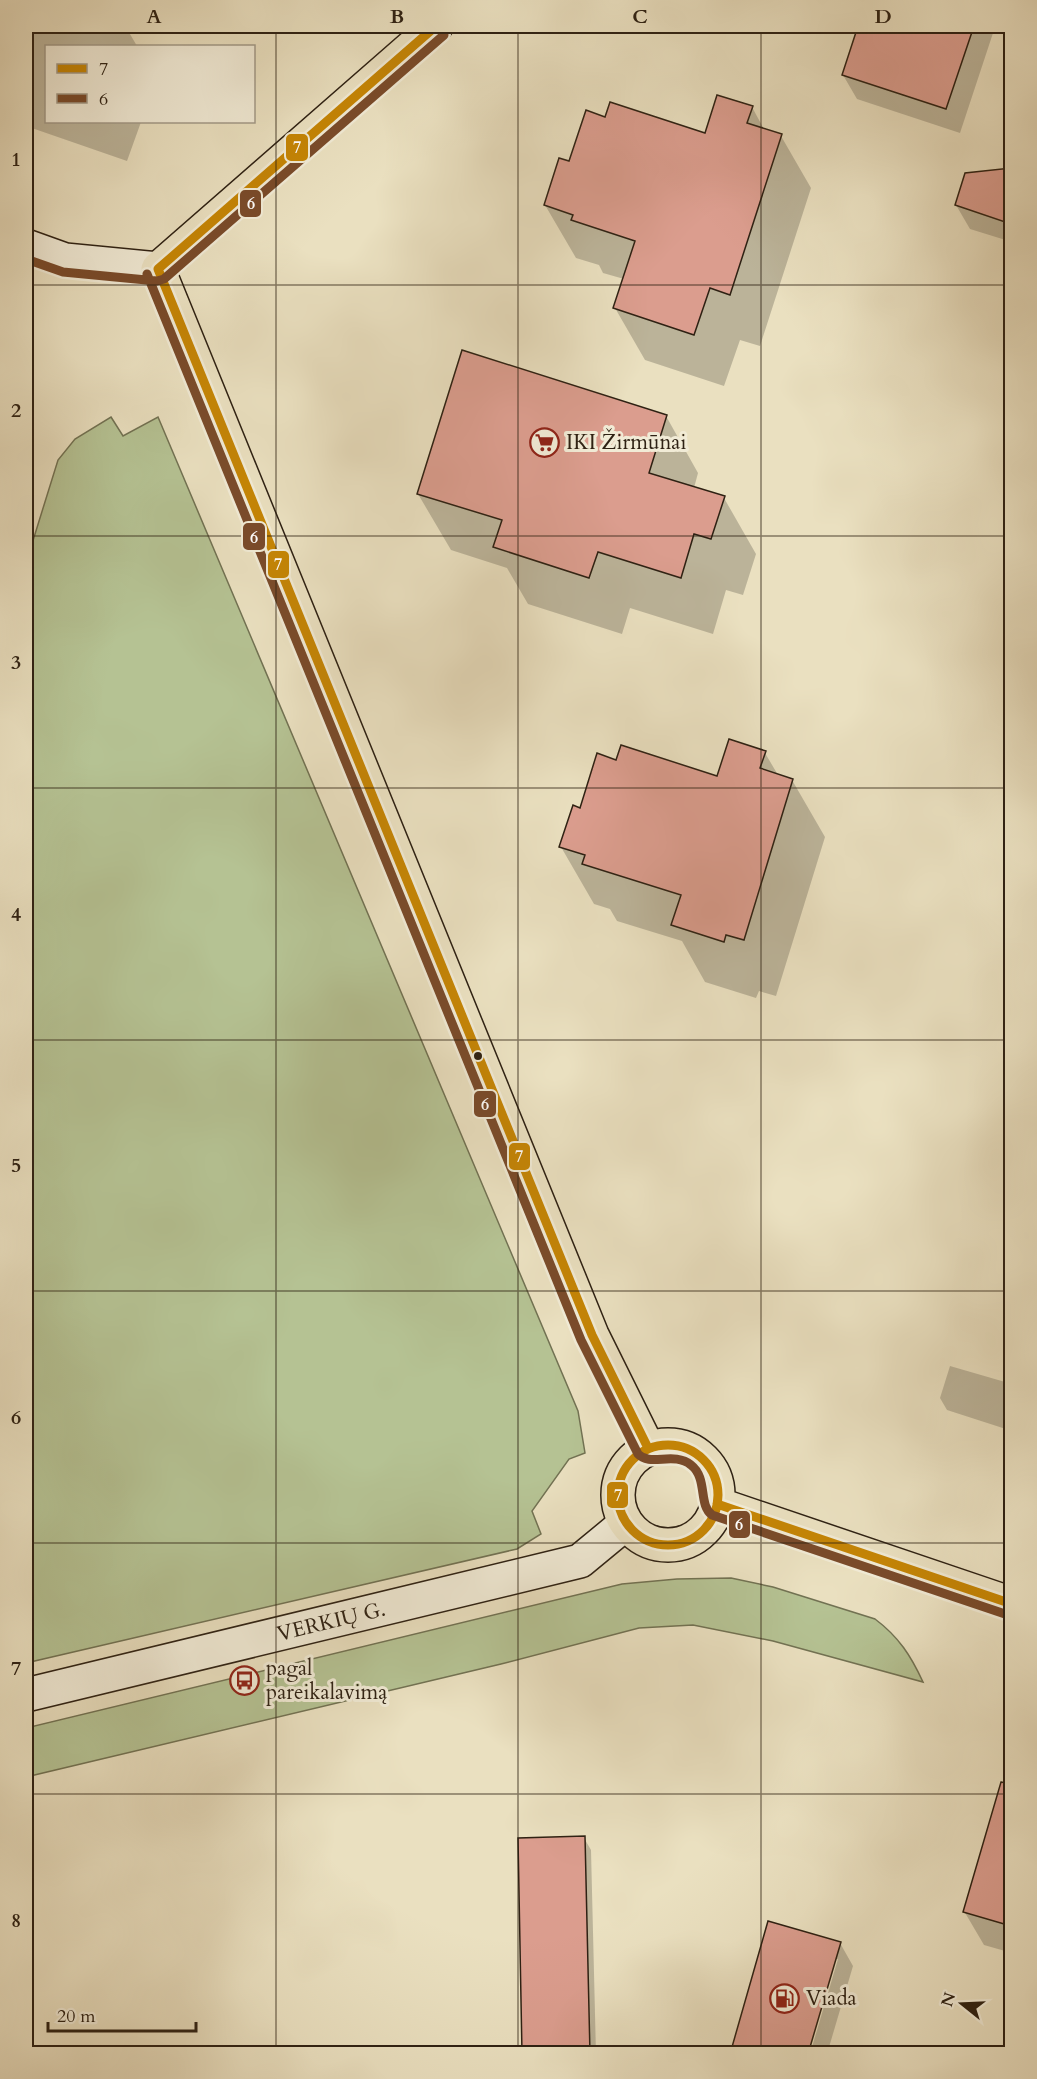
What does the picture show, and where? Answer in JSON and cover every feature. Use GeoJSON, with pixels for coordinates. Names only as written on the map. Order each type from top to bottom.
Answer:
{"type":"FeatureCollection","features":[{"type":"Feature","properties":{"kind":"main road"},"geometry":{"type":"LineString","coordinates":[[26,246],[65,260],[158,269],[436,26]]}},
{"type":"Feature","properties":{"kind":"main road"},"geometry":{"type":"LineString","coordinates":[[158,269],[588,1324],[648,1448]]}},
{"type":"Feature","properties":{"kind":"main road"},"geometry":{"type":"LineString","coordinates":[[665,1444],[684,1447],[699,1455],[711,1469],[717,1485],[717,1504],[712,1520],[701,1533],[687,1542],[670,1546],[653,1544],[637,1536],[626,1523],[619,1507],[617,1489],[622,1472],[633,1458],[648,1448],[665,1444]]}},
{"type":"Feature","properties":{"kind":"main road"},"geometry":{"type":"LineString","coordinates":[[717,1504],[1011,1604]]}},
{"type":"Feature","properties":{"kind":"main road","name":"VERKIŲ G."},"geometry":{"type":"LineString","coordinates":[[26,1695],[580,1561],[626,1523]]}},
{"type":"Feature","properties":{"kind":"green space"},"geometry":{"type":"Polygon","coordinates":[[[111,417],[123,436],[158,417],[578,1411],[585,1453],[569,1459],[532,1511],[541,1534],[517,1549],[26,1663],[26,563],[58,460],[75,439],[111,417]]]}},
{"type":"Feature","properties":{"kind":"green space"},"geometry":{"type":"Polygon","coordinates":[[[731,1578],[773,1587],[875,1619],[904,1648],[923,1682],[773,1641],[693,1625],[639,1628],[501,1664],[26,1777],[26,1728],[622,1584],[677,1579],[731,1578]]]}},
{"type":"Feature","properties":{"kind":"building"},"geometry":{"type":"Polygon","coordinates":[[[858,26],[974,26],[946,109],[842,75],[858,26]]]}},
{"type":"Feature","properties":{"kind":"building"},"geometry":{"type":"Polygon","coordinates":[[[717,95],[753,106],[747,123],[782,134],[730,295],[710,288],[694,335],[613,308],[635,241],[571,220],[573,215],[544,205],[559,158],[569,161],[586,110],[605,117],[610,102],[705,133],[717,95]]]}},
{"type":"Feature","properties":{"kind":"building"},"geometry":{"type":"Polygon","coordinates":[[[1011,168],[1011,224],[955,205],[965,173],[1011,168]]]}},
{"type":"Feature","properties":{"kind":"building","name":"IKI Žirmūnai"},"geometry":{"type":"Polygon","coordinates":[[[462,350],[667,415],[649,473],[725,496],[711,539],[694,534],[681,578],[598,552],[589,578],[493,547],[502,520],[417,494],[462,350]]]}},
{"type":"Feature","properties":{"kind":"building"},"geometry":{"type":"Polygon","coordinates":[[[729,739],[766,751],[760,768],[793,779],[744,940],[726,935],[724,942],[671,925],[681,895],[582,864],[585,855],[559,847],[573,805],[580,808],[597,753],[616,760],[621,745],[717,776],[729,739]]]}},
{"type":"Feature","properties":{"kind":"building"},"geometry":{"type":"Polygon","coordinates":[[[1001,1782],[1011,1784],[1011,1926],[963,1912],[1001,1782]]]}},
{"type":"Feature","properties":{"kind":"building"},"geometry":{"type":"Polygon","coordinates":[[[585,1836],[590,2054],[522,2054],[518,1838],[585,1836]]]}},
{"type":"Feature","properties":{"kind":"building","name":"Viada"},"geometry":{"type":"Polygon","coordinates":[[[768,1921],[841,1942],[808,2054],[730,2054],[768,1921]]]}},
{"type":"Feature","properties":{"kind":"transit line","name":"7"},"geometry":{"type":"LineString","coordinates":[[158,269],[436,26]]}},
{"type":"Feature","properties":{"kind":"transit line","name":"6"},"geometry":{"type":"LineString","coordinates":[[26,259],[63,272],[157,281],[164,279],[444,35]]}},
{"type":"Feature","properties":{"kind":"transit line","name":"7"},"geometry":{"type":"LineString","coordinates":[[158,269],[592,1335],[648,1448]]}},
{"type":"Feature","properties":{"kind":"transit line","name":"6"},"geometry":{"type":"LineString","coordinates":[[147,274],[581,1340],[638,1454],[649,1459],[677,1459],[691,1465],[699,1477],[705,1505],[712,1515],[1008,1615]]}},
{"type":"Feature","properties":{"kind":"transit line","name":"7"},"geometry":{"type":"LineString","coordinates":[[668,1445],[696,1453],[710,1467],[718,1495],[710,1523],[696,1537],[668,1545],[640,1537],[626,1523],[618,1495],[626,1467],[640,1453],[668,1445]]}},
{"type":"Feature","properties":{"kind":"transit line","name":"7"},"geometry":{"type":"LineString","coordinates":[[717,1504],[1012,1604]]}},
{"type":"Feature","properties":{"kind":"place","name":"IKI Žirmūnai"},"geometry":{"type":"Point","coordinates":[545,442]}},
{"type":"Feature","properties":{"kind":"place","name":"pagal pareikalavimą"},"geometry":{"type":"Point","coordinates":[245,1680]}},
{"type":"Feature","properties":{"kind":"place","name":"Viada"},"geometry":{"type":"Point","coordinates":[785,1998]}}]}
